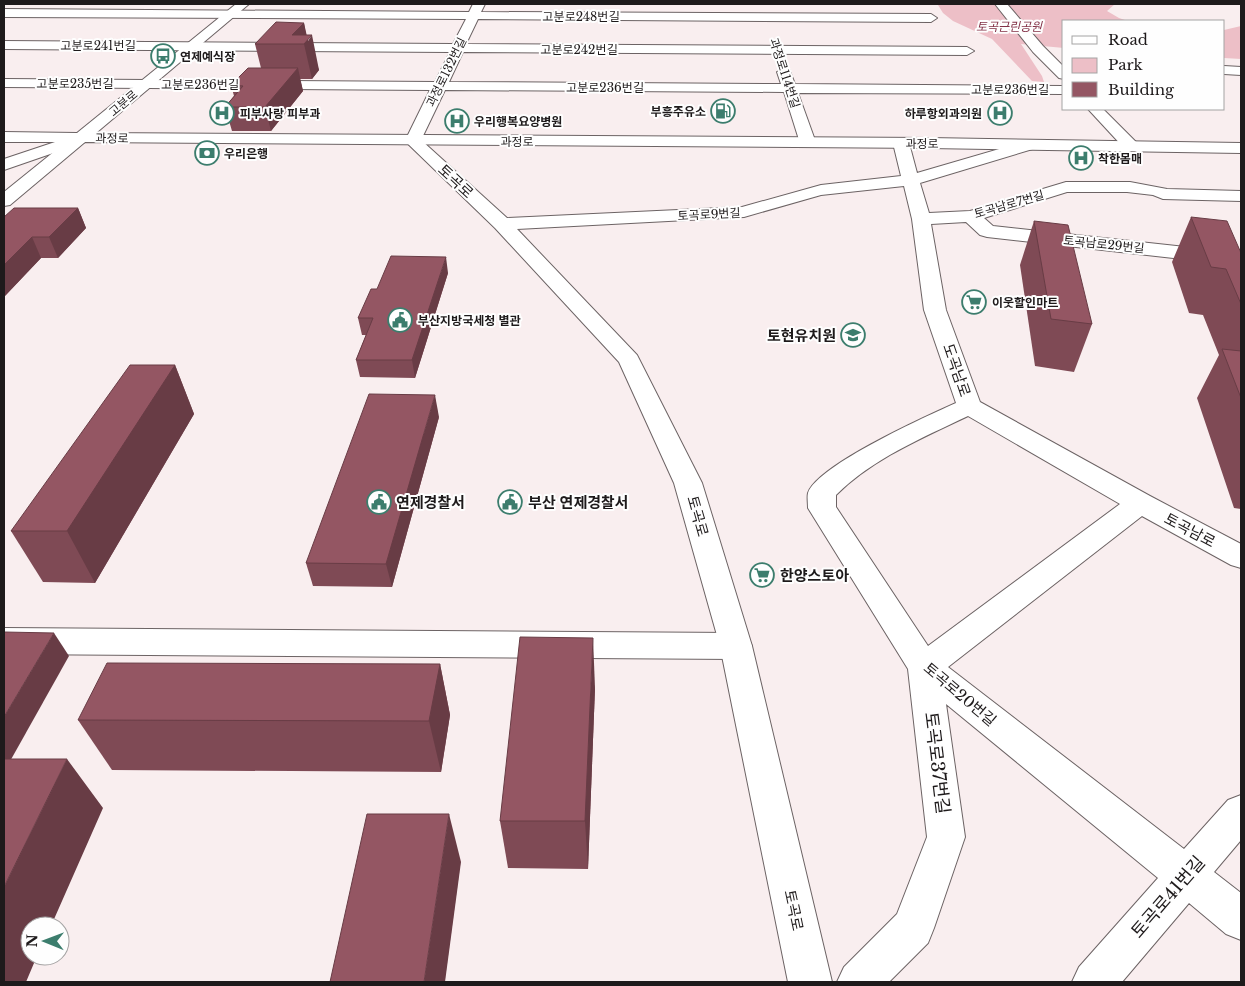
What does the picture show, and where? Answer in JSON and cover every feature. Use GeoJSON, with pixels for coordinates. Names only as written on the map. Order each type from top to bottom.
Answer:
{"type":"FeatureCollection","features":[{"type":"Feature","properties":{"kind":"street","name":"고분로"},"geometry":{"type":"LineString","coordinates":[[4,201],[243,4]]}},
{"type":"Feature","properties":{"kind":"street"},"geometry":{"type":"LineString","coordinates":[[1001,4],[1038,49],[1062,73]]}},
{"type":"Feature","properties":{"kind":"street","name":"고분로248번길"},"geometry":{"type":"LineString","coordinates":[[4,13],[230,14],[476,10],[764,10],[931,18]]}},
{"type":"Feature","properties":{"kind":"street","name":"과정로132번길"},"geometry":{"type":"LineString","coordinates":[[413,141],[476,10]]}},
{"type":"Feature","properties":{"kind":"street","name":"과정로114번길"},"geometry":{"type":"LineString","coordinates":[[764,10],[808,143]]}},
{"type":"Feature","properties":{"kind":"street","name":"고분로241번길"},"geometry":{"type":"LineString","coordinates":[[4,45],[192,46]]}},
{"type":"Feature","properties":{"kind":"street","name":"고분로242번길"},"geometry":{"type":"LineString","coordinates":[[192,46],[967,51]]}},
{"type":"Feature","properties":{"kind":"street"},"geometry":{"type":"LineString","coordinates":[[1038,49],[1062,53]]}},
{"type":"Feature","properties":{"kind":"street"},"geometry":{"type":"LineString","coordinates":[[1225,70],[1241,71]]}},
{"type":"Feature","properties":{"kind":"street","name":"고분로235번길"},"geometry":{"type":"LineString","coordinates":[[4,83],[147,84]]}},
{"type":"Feature","properties":{"kind":"street","name":"고분로236번길"},"geometry":{"type":"LineString","coordinates":[[147,84],[1062,90]]}},
{"type":"Feature","properties":{"kind":"street"},"geometry":{"type":"LineString","coordinates":[[1097,110],[1131,146]]}},
{"type":"Feature","properties":{"kind":"street","name":"과정로"},"geometry":{"type":"LineString","coordinates":[[4,137],[1030,144],[1241,148]]}},
{"type":"Feature","properties":{"kind":"street"},"geometry":{"type":"LineString","coordinates":[[4,165],[82,138]]}},
{"type":"Feature","properties":{"kind":"street","name":"토곡로"},"geometry":{"type":"LineString","coordinates":[[413,141],[502,224],[629,360],[688,484],[736,646],[810,982]]}},
{"type":"Feature","properties":{"kind":"street","name":"도곡남로"},"geometry":{"type":"LineString","coordinates":[[902,143],[921,219],[935,310],[969,406],[1140,503]]}},
{"type":"Feature","properties":{"kind":"street","name":"과정로"},"geometry":{"type":"LineString","coordinates":[[912,180],[1030,144]]}},
{"type":"Feature","properties":{"kind":"street","name":"토곡로9번길"},"geometry":{"type":"LineString","coordinates":[[502,224],[744,212],[821,190],[912,180]]}},
{"type":"Feature","properties":{"kind":"street","name":"토곡남로7번길"},"geometry":{"type":"LineString","coordinates":[[921,219],[971,216],[1066,187],[1130,187],[1134,189],[1157,190],[1163,194],[1241,196]]}},
{"type":"Feature","properties":{"kind":"street","name":"토곡남로29번길"},"geometry":{"type":"LineString","coordinates":[[971,216],[987,231],[1213,256],[1241,267]]}},
{"type":"Feature","properties":{"kind":"street","name":"토곡로20번길"},"geometry":{"type":"LineString","coordinates":[[969,406],[888,447],[833,480],[822,493],[822,508],[924,667],[1241,919]]}},
{"type":"Feature","properties":{"kind":"street"},"geometry":{"type":"LineString","coordinates":[[924,667],[1140,503]]}},
{"type":"Feature","properties":{"kind":"street","name":"토곡남로"},"geometry":{"type":"LineString","coordinates":[[1140,503],[1241,557]]}},
{"type":"Feature","properties":{"kind":"street"},"geometry":{"type":"LineString","coordinates":[[4,641],[736,646]]}},
{"type":"Feature","properties":{"kind":"street","name":"토곡로37번길"},"geometry":{"type":"LineString","coordinates":[[859,982],[913,928],[946,837],[924,667]]}},
{"type":"Feature","properties":{"kind":"street","name":"토곡로41번길"},"geometry":{"type":"LineString","coordinates":[[1094,982],[1241,812]]}},
{"type":"Feature","properties":{"kind":"green space","name":"토곡근린공원"},"geometry":{"type":"Polygon","coordinates":[[[1115,4],[1107,11],[1125,20],[1062,20],[1062,48],[1021,44],[1044,82],[1032,81],[992,39],[953,21],[943,13],[938,5],[1115,4]]]}},
{"type":"Feature","properties":{"kind":"green space"},"geometry":{"type":"Polygon","coordinates":[[[1241,26],[1241,59],[1225,58],[1225,30],[1241,26]]]}},
{"type":"Feature","properties":{"kind":"building"},"geometry":{"type":"Polygon","coordinates":[[[276,22],[304,23],[292,35],[312,35],[304,44],[255,44],[276,22]]]}},
{"type":"Feature","properties":{"kind":"building"},"geometry":{"type":"Polygon","coordinates":[[[248,68],[298,68],[265,107],[225,107],[243,86],[231,85],[248,68]]]}},
{"type":"Feature","properties":{"kind":"building"},"geometry":{"type":"Polygon","coordinates":[[[14,208],[78,208],[49,237],[32,237],[4,265],[4,217],[14,208]]]}},
{"type":"Feature","properties":{"kind":"building"},"geometry":{"type":"Polygon","coordinates":[[[1191,217],[1227,221],[1241,253],[1241,304],[1226,269],[1211,267],[1191,217]]]}},
{"type":"Feature","properties":{"kind":"building"},"geometry":{"type":"Polygon","coordinates":[[[1034,221],[1068,225],[1092,324],[1051,319],[1034,221]]]}},
{"type":"Feature","properties":{"kind":"building","name":"부산지방국세청 별관"},"geometry":{"type":"Polygon","coordinates":[[[391,256],[446,257],[412,360],[356,360],[373,318],[358,318],[371,289],[377,289],[391,256]]]}},
{"type":"Feature","properties":{"kind":"building"},"geometry":{"type":"Polygon","coordinates":[[[1222,349],[1241,351],[1241,398],[1222,349]]]}},
{"type":"Feature","properties":{"kind":"building"},"geometry":{"type":"Polygon","coordinates":[[[130,365],[175,365],[67,531],[11,531],[130,365]]]}},
{"type":"Feature","properties":{"kind":"building","name":"연제경찰서"},"geometry":{"type":"Polygon","coordinates":[[[369,394],[435,395],[386,564],[306,563],[369,394]]]}},
{"type":"Feature","properties":{"kind":"building"},"geometry":{"type":"Polygon","coordinates":[[[4,632],[54,633],[4,717],[4,632]]]}},
{"type":"Feature","properties":{"kind":"building"},"geometry":{"type":"Polygon","coordinates":[[[520,637],[593,638],[585,821],[500,821],[520,637]]]}},
{"type":"Feature","properties":{"kind":"building"},"geometry":{"type":"Polygon","coordinates":[[[107,663],[440,664],[429,721],[78,720],[107,663]]]}},
{"type":"Feature","properties":{"kind":"building"},"geometry":{"type":"Polygon","coordinates":[[[4,759],[67,759],[4,887],[4,759]]]}},
{"type":"Feature","properties":{"kind":"building"},"geometry":{"type":"Polygon","coordinates":[[[367,814],[449,814],[424,982],[330,982],[367,814]]]}},
{"type":"Feature","properties":{"kind":"place","name":"연제예식장"},"geometry":{"type":"Point","coordinates":[163,56]}},
{"type":"Feature","properties":{"kind":"place","name":"부흥주유소"},"geometry":{"type":"Point","coordinates":[723,111]}},
{"type":"Feature","properties":{"kind":"place","name":"피부사랑 피부과"},"geometry":{"type":"Point","coordinates":[222,113]}},
{"type":"Feature","properties":{"kind":"place","name":"하루항외과의원"},"geometry":{"type":"Point","coordinates":[1000,113]}},
{"type":"Feature","properties":{"kind":"place","name":"우리행복요양병원"},"geometry":{"type":"Point","coordinates":[457,121]}},
{"type":"Feature","properties":{"kind":"place","name":"우리은행"},"geometry":{"type":"Point","coordinates":[207,153]}},
{"type":"Feature","properties":{"kind":"place","name":"착한몸매"},"geometry":{"type":"Point","coordinates":[1081,158]}},
{"type":"Feature","properties":{"kind":"place","name":"이웃할인마트"},"geometry":{"type":"Point","coordinates":[974,302]}},
{"type":"Feature","properties":{"kind":"place","name":"부산지방국세청 별관"},"geometry":{"type":"Point","coordinates":[400,320]}},
{"type":"Feature","properties":{"kind":"place","name":"토현유치원"},"geometry":{"type":"Point","coordinates":[853,335]}},
{"type":"Feature","properties":{"kind":"place","name":"연제경찰서"},"geometry":{"type":"Point","coordinates":[379,502]}},
{"type":"Feature","properties":{"kind":"place","name":"부산 연제경찰서"},"geometry":{"type":"Point","coordinates":[510,502]}},
{"type":"Feature","properties":{"kind":"place","name":"한양스토아"},"geometry":{"type":"Point","coordinates":[762,575]}}]}
